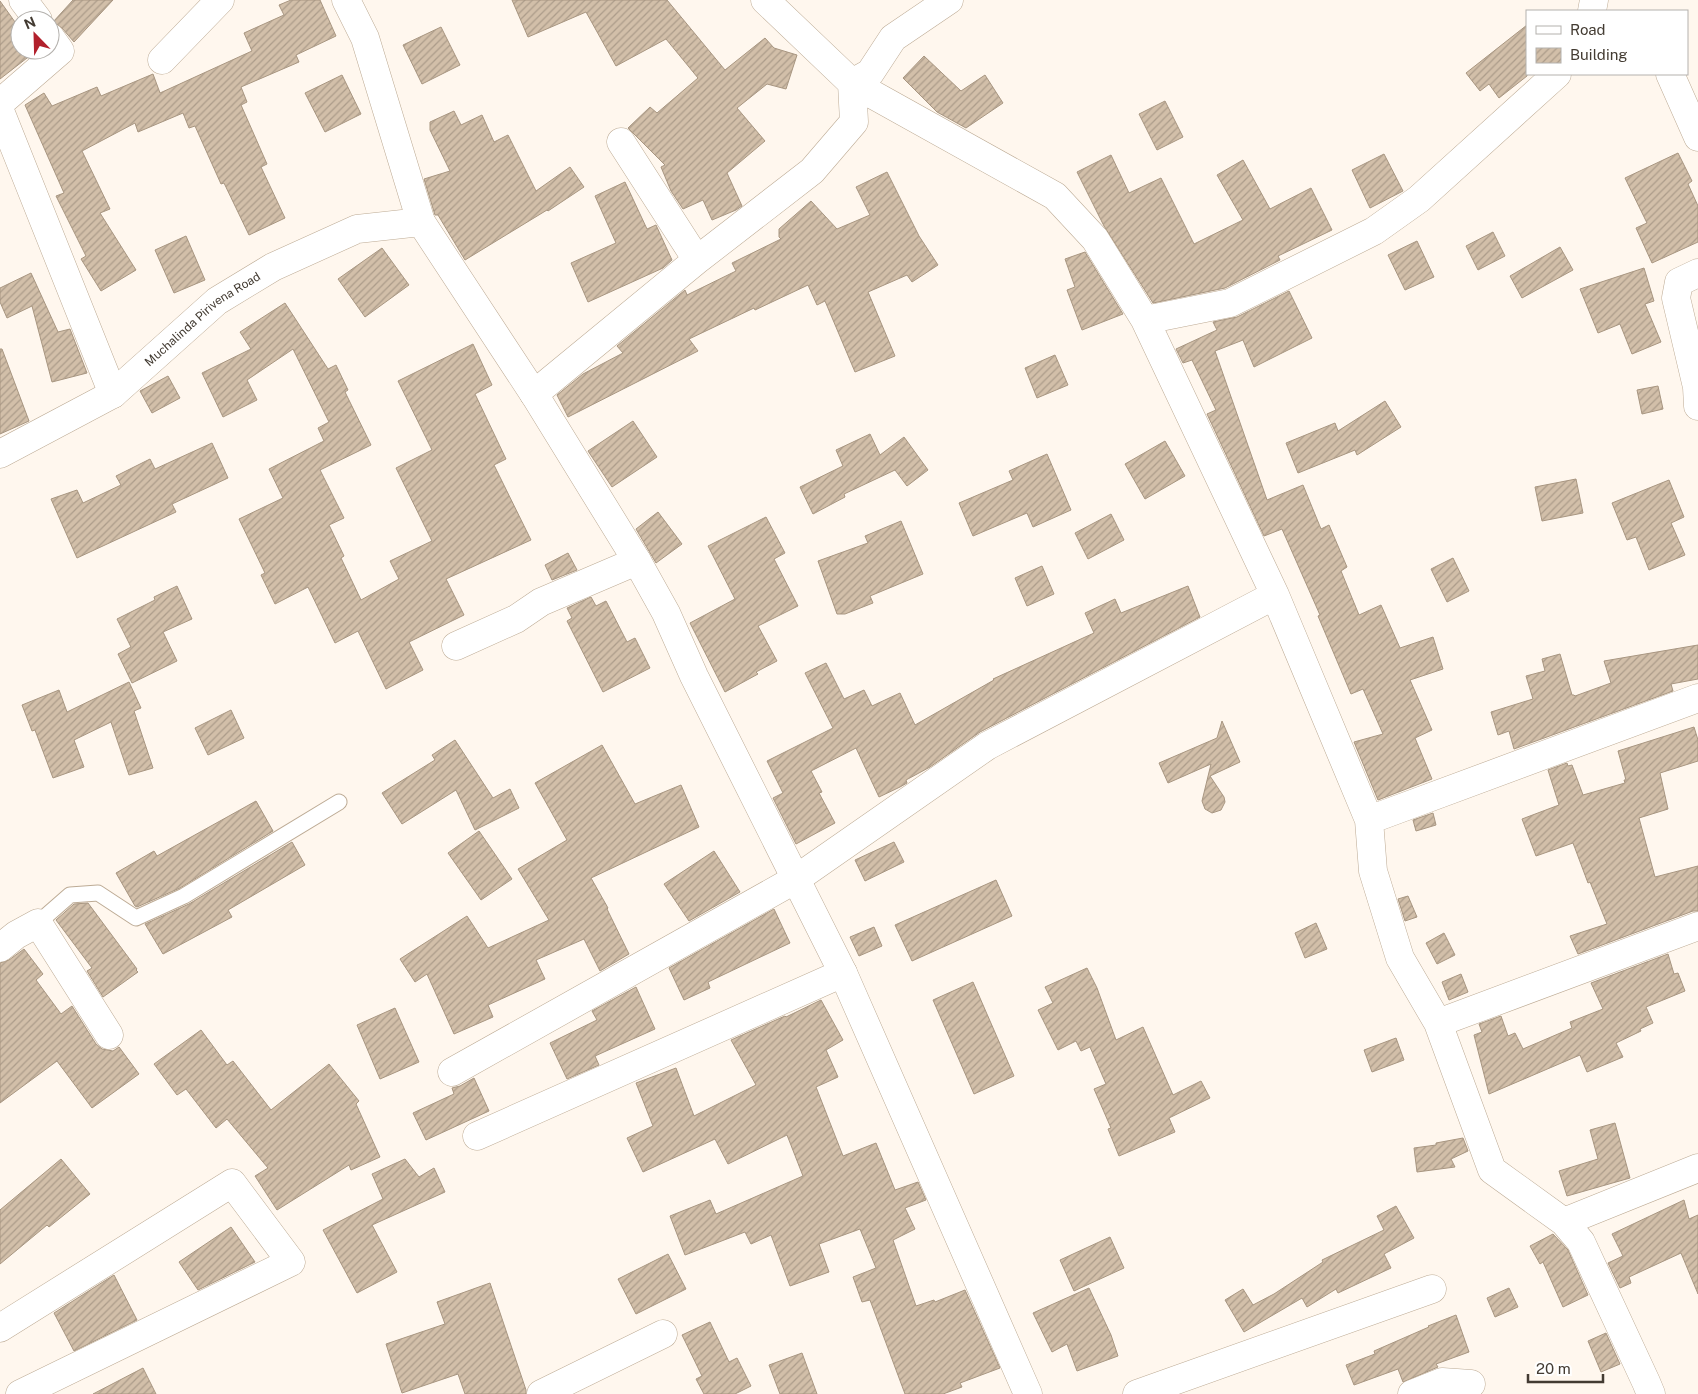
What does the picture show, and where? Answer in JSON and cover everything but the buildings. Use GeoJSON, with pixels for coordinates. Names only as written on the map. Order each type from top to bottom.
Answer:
{"type":"FeatureCollection","features":[{"type":"Feature","properties":{"kind":"street"},"geometry":{"type":"LineString","coordinates":[[162,60],[220,0]]}},
{"type":"Feature","properties":{"kind":"street"},"geometry":{"type":"LineString","coordinates":[[346,0],[365,38],[421,222],[534,394],[637,561],[666,613],[694,676],[843,973],[1028,1394]]}},
{"type":"Feature","properties":{"kind":"street"},"geometry":{"type":"LineString","coordinates":[[765,0],[852,83],[1055,196],[1094,239],[1146,320],[1275,595],[1369,820],[1372,871],[1400,958],[1438,1023],[1492,1170],[1564,1222],[1581,1242],[1650,1394]]}},
{"type":"Feature","properties":{"kind":"street"},"geometry":{"type":"LineString","coordinates":[[852,83],[870,73],[893,38],[950,0]]}},
{"type":"Feature","properties":{"kind":"street"},"geometry":{"type":"LineString","coordinates":[[0,102],[49,60]]}},
{"type":"Feature","properties":{"kind":"street"},"geometry":{"type":"LineString","coordinates":[[1146,320],[1230,303],[1374,231],[1419,199],[1556,75]]}},
{"type":"Feature","properties":{"kind":"street"},"geometry":{"type":"LineString","coordinates":[[1670,75],[1698,137]]}},
{"type":"Feature","properties":{"kind":"street"},"geometry":{"type":"LineString","coordinates":[[534,394],[697,260],[812,171],[854,122],[852,83]]}},
{"type":"Feature","properties":{"kind":"street"},"geometry":{"type":"LineString","coordinates":[[0,111],[113,394]]}},
{"type":"Feature","properties":{"kind":"street"},"geometry":{"type":"LineString","coordinates":[[621,142],[697,260]]}},
{"type":"Feature","properties":{"kind":"street","name":"Muchalinda Pirivena Road"},"geometry":{"type":"LineString","coordinates":[[0,454],[113,394],[217,301],[273,267],[357,229],[421,222]]}},
{"type":"Feature","properties":{"kind":"street"},"geometry":{"type":"LineString","coordinates":[[1698,273],[1679,282],[1676,298],[1697,386],[1698,406]]}},
{"type":"Feature","properties":{"kind":"street"},"geometry":{"type":"LineString","coordinates":[[456,646],[516,619],[541,602],[637,561]]}},
{"type":"Feature","properties":{"kind":"street"},"geometry":{"type":"LineString","coordinates":[[452,1072],[796,879],[987,746],[1275,595]]}},
{"type":"Feature","properties":{"kind":"street"},"geometry":{"type":"LineString","coordinates":[[1369,820],[1698,698]]}},
{"type":"Feature","properties":{"kind":"street"},"geometry":{"type":"LineString","coordinates":[[0,948],[16,935],[38,923],[109,1035]]}},
{"type":"Feature","properties":{"kind":"street"},"geometry":{"type":"LineString","coordinates":[[1438,1023],[1698,926]]}},
{"type":"Feature","properties":{"kind":"street"},"geometry":{"type":"LineString","coordinates":[[477,1136],[843,973]]}},
{"type":"Feature","properties":{"kind":"street"},"geometry":{"type":"LineString","coordinates":[[1564,1222],[1698,1168]]}},
{"type":"Feature","properties":{"kind":"street"},"geometry":{"type":"LineString","coordinates":[[0,1328],[232,1183],[291,1262],[20,1394]]}},
{"type":"Feature","properties":{"kind":"street"},"geometry":{"type":"LineString","coordinates":[[1137,1394],[1432,1289]]}},
{"type":"Feature","properties":{"kind":"street"},"geometry":{"type":"LineString","coordinates":[[541,1394],[663,1334]]}},
{"type":"Feature","properties":{"kind":"street"},"geometry":{"type":"LineString","coordinates":[[1412,1394],[1453,1387]]}},
{"type":"Feature","properties":{"kind":"lane"},"geometry":{"type":"LineString","coordinates":[[38,923],[70,895],[98,894],[136,918],[184,896],[339,802]]}}]}
